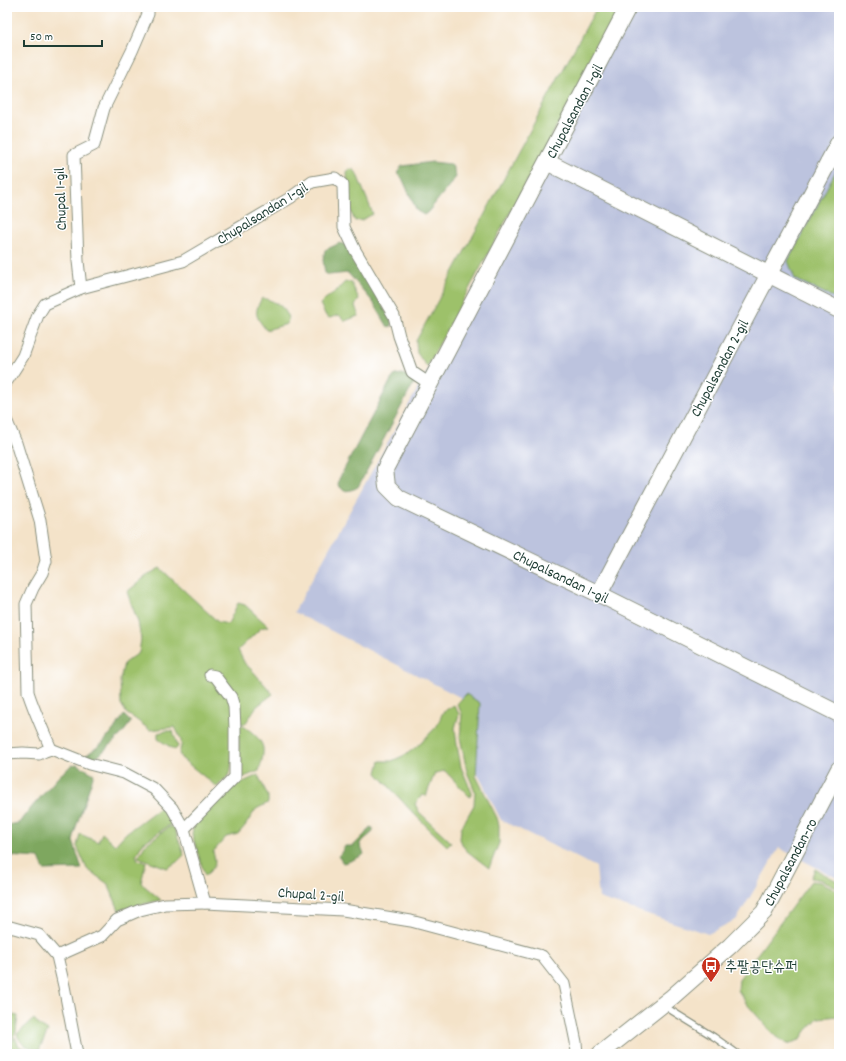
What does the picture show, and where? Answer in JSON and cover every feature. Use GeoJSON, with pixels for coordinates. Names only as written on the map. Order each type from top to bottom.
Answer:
{"type":"FeatureCollection","features":[{"type":"Feature","properties":{"kind":"street","name":"Chupal 1-gil"},"geometry":{"type":"LineString","coordinates":[[81,288],[78,261],[74,155],[94,145],[104,108],[132,51],[148,14],[148,7]]}},
{"type":"Feature","properties":{"kind":"street","name":"Chupalsandan 1-gil"},"geometry":{"type":"LineString","coordinates":[[628,7],[385,469],[387,486],[399,498],[599,594],[839,714]]}},
{"type":"Feature","properties":{"kind":"street","name":"Chupalsandan 2-gil"},"geometry":{"type":"LineString","coordinates":[[599,594],[839,142]]}},
{"type":"Feature","properties":{"kind":"street"},"geometry":{"type":"LineString","coordinates":[[547,162],[839,310]]}},
{"type":"Feature","properties":{"kind":"street","name":"Chupalsandan 1-gil"},"geometry":{"type":"LineString","coordinates":[[81,288],[183,261],[290,198],[312,182],[335,178],[343,185],[344,227],[355,250],[394,316],[399,336],[412,372],[430,384]]}},
{"type":"Feature","properties":{"kind":"street"},"geometry":{"type":"LineString","coordinates":[[7,381],[23,356],[38,314],[45,304],[81,288]]}},
{"type":"Feature","properties":{"kind":"street"},"geometry":{"type":"LineString","coordinates":[[7,422],[16,443],[40,520],[46,561],[42,573],[26,604],[28,692],[51,749]]}},
{"type":"Feature","properties":{"kind":"street"},"geometry":{"type":"LineString","coordinates":[[184,829],[235,777],[234,707],[231,698],[215,676],[210,675]]}},
{"type":"Feature","properties":{"kind":"street"},"geometry":{"type":"LineString","coordinates":[[7,754],[39,754],[51,749],[89,764],[124,773],[154,788],[172,808],[184,829],[205,903]]}},
{"type":"Feature","properties":{"kind":"street","name":"Chupalsandan-ro"},"geometry":{"type":"LineString","coordinates":[[600,1054],[662,1005],[730,946],[764,912],[839,770]]}},
{"type":"Feature","properties":{"kind":"street","name":"Chupal 2-gil"},"geometry":{"type":"LineString","coordinates":[[57,956],[102,936],[117,920],[140,910],[165,904],[205,903],[343,910],[403,920],[494,942],[542,956],[564,984],[576,1042],[577,1054]]}},
{"type":"Feature","properties":{"kind":"street"},"geometry":{"type":"LineString","coordinates":[[7,926],[39,935],[57,956],[77,1054]]}},
{"type":"Feature","properties":{"kind":"lane"},"geometry":{"type":"LineString","coordinates":[[662,1005],[714,1037],[738,1054]]}},
{"type":"Feature","properties":{"kind":"shaded area"},"geometry":{"type":"Polygon","coordinates":[[[629,7],[839,7],[839,879],[779,848],[737,919],[708,934],[599,898],[596,867],[501,820],[475,768],[475,705],[294,612],[629,7]]]}},
{"type":"Feature","properties":{"kind":"green space"},"geometry":{"type":"Polygon","coordinates":[[[597,7],[621,7],[427,367],[417,353],[416,341],[597,7]]]}},
{"type":"Feature","properties":{"kind":"green space"},"geometry":{"type":"Polygon","coordinates":[[[432,162],[451,164],[456,177],[424,215],[417,211],[402,178],[397,173],[402,166],[432,162]]]}},
{"type":"Feature","properties":{"kind":"green space"},"geometry":{"type":"Polygon","coordinates":[[[839,165],[839,300],[795,279],[788,261],[839,165]]]}},
{"type":"Feature","properties":{"kind":"green space"},"geometry":{"type":"Polygon","coordinates":[[[349,169],[356,172],[373,214],[362,220],[355,221],[352,216],[348,198],[347,172],[349,169]]]}},
{"type":"Feature","properties":{"kind":"green space"},"geometry":{"type":"Polygon","coordinates":[[[340,243],[347,245],[391,320],[392,326],[388,327],[373,302],[348,273],[329,275],[325,273],[323,260],[325,250],[340,243]]]}},
{"type":"Feature","properties":{"kind":"green space"},"geometry":{"type":"Polygon","coordinates":[[[345,282],[351,282],[359,299],[355,306],[358,316],[345,321],[339,315],[330,318],[326,316],[320,304],[345,282]]]}},
{"type":"Feature","properties":{"kind":"green space"},"geometry":{"type":"Polygon","coordinates":[[[262,298],[276,303],[284,310],[287,314],[287,324],[266,330],[257,315],[257,308],[262,298]]]}},
{"type":"Feature","properties":{"kind":"green space"},"geometry":{"type":"Polygon","coordinates":[[[402,374],[409,376],[415,381],[358,487],[352,490],[344,491],[338,485],[339,479],[391,380],[395,375],[402,374]]]}},
{"type":"Feature","properties":{"kind":"green space"},"geometry":{"type":"Polygon","coordinates":[[[160,568],[218,622],[228,624],[238,603],[245,605],[268,626],[261,628],[238,650],[245,664],[273,694],[256,707],[245,724],[238,722],[230,774],[217,787],[181,758],[179,753],[181,740],[175,727],[150,730],[127,714],[121,704],[120,680],[124,663],[139,653],[141,639],[138,622],[127,592],[149,574],[160,568]]]}},
{"type":"Feature","properties":{"kind":"green space"},"geometry":{"type":"Polygon","coordinates":[[[466,694],[480,703],[476,776],[499,825],[499,843],[489,868],[467,851],[460,839],[461,828],[474,805],[475,791],[467,772],[460,737],[462,714],[457,704],[466,694]]]}},
{"type":"Feature","properties":{"kind":"green space"},"geometry":{"type":"Polygon","coordinates":[[[454,705],[459,714],[455,728],[461,767],[472,793],[470,797],[445,771],[435,773],[426,796],[422,795],[415,804],[419,812],[451,842],[447,846],[411,811],[377,773],[380,761],[392,761],[407,754],[420,744],[437,726],[443,712],[454,705]]]}},
{"type":"Feature","properties":{"kind":"green space"},"geometry":{"type":"Polygon","coordinates":[[[124,715],[131,722],[122,734],[94,760],[85,756],[103,743],[124,715]]]}},
{"type":"Feature","properties":{"kind":"green space"},"geometry":{"type":"Polygon","coordinates":[[[239,724],[250,731],[260,741],[263,751],[259,771],[239,779],[239,724]]]}},
{"type":"Feature","properties":{"kind":"green space"},"geometry":{"type":"Polygon","coordinates":[[[173,731],[178,747],[175,750],[158,739],[158,733],[173,731]]]}},
{"type":"Feature","properties":{"kind":"green space"},"geometry":{"type":"Polygon","coordinates":[[[77,764],[94,774],[76,827],[73,841],[82,869],[44,870],[39,858],[7,856],[7,825],[19,823],[59,776],[72,765],[77,764]]]}},
{"type":"Feature","properties":{"kind":"green space"},"geometry":{"type":"Polygon","coordinates":[[[258,775],[268,796],[268,803],[256,809],[238,834],[226,837],[213,852],[215,860],[214,866],[205,876],[192,834],[194,824],[237,782],[243,782],[258,775]]]}},
{"type":"Feature","properties":{"kind":"green space"},"geometry":{"type":"Polygon","coordinates":[[[162,806],[174,822],[143,843],[136,855],[138,860],[146,862],[141,883],[161,900],[119,910],[108,884],[87,869],[77,846],[80,834],[98,842],[102,833],[115,845],[126,833],[162,806]]]}},
{"type":"Feature","properties":{"kind":"green space"},"geometry":{"type":"Polygon","coordinates":[[[169,827],[174,827],[184,855],[177,862],[167,868],[138,857],[146,844],[169,827]]]}},
{"type":"Feature","properties":{"kind":"green space"},"geometry":{"type":"Polygon","coordinates":[[[370,827],[373,828],[373,832],[360,843],[364,854],[351,861],[343,863],[338,856],[345,846],[353,846],[370,827]]]}},
{"type":"Feature","properties":{"kind":"green space"},"geometry":{"type":"Polygon","coordinates":[[[815,869],[839,882],[839,888],[822,880],[811,878],[815,869]]]}},
{"type":"Feature","properties":{"kind":"green space"},"geometry":{"type":"Polygon","coordinates":[[[811,881],[821,882],[839,891],[839,1016],[818,1018],[800,1040],[787,1044],[773,1034],[746,1003],[738,990],[739,979],[811,881]]]}},
{"type":"Feature","properties":{"kind":"green space"},"geometry":{"type":"Polygon","coordinates":[[[7,1014],[18,1016],[16,1032],[7,1047],[7,1014]]]}},
{"type":"Feature","properties":{"kind":"green space"},"geometry":{"type":"Polygon","coordinates":[[[34,1019],[40,1026],[48,1031],[39,1050],[23,1044],[17,1034],[34,1019]]]}},
{"type":"Feature","properties":{"kind":"green space"},"geometry":{"type":"Polygon","coordinates":[[[15,1037],[19,1046],[30,1051],[43,1054],[7,1054],[7,1051],[15,1037]]]}},
{"type":"Feature","properties":{"kind":"place","name":"추팔공단슈퍼"},"geometry":{"type":"Point","coordinates":[711,983]}}]}
